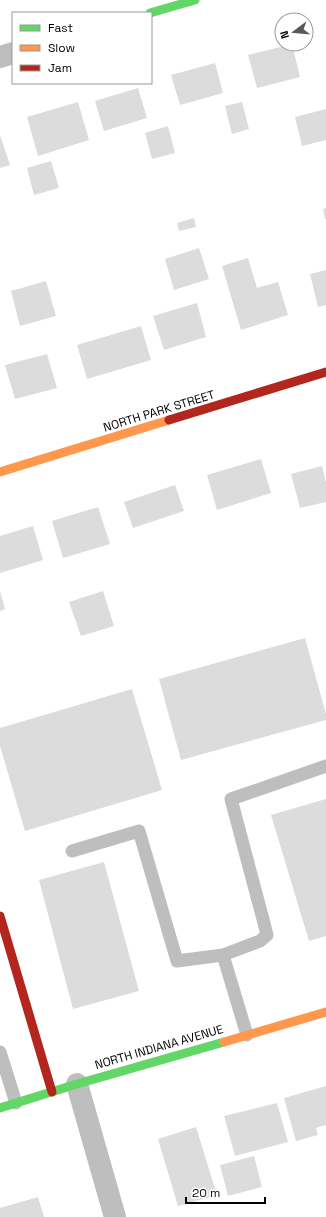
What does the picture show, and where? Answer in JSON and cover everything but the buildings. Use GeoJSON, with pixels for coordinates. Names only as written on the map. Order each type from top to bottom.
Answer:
{"type":"FeatureCollection","features":[{"type":"Feature","properties":{"kind":"street"},"geometry":{"type":"LineString","coordinates":[[152,12],[194,0]]}},
{"type":"Feature","properties":{"kind":"street"},"geometry":{"type":"LineString","coordinates":[[0,57],[12,53]]}},
{"type":"Feature","properties":{"kind":"street","name":"NORTH PARK STREET"},"geometry":{"type":"LineString","coordinates":[[0,472],[326,372]]}},
{"type":"Feature","properties":{"kind":"street"},"geometry":{"type":"LineString","coordinates":[[0,916],[52,1092]]}},
{"type":"Feature","properties":{"kind":"street","name":"NORTH INDIANA AVENUE"},"geometry":{"type":"LineString","coordinates":[[0,1108],[326,1012]]}},
{"type":"Feature","properties":{"kind":"street"},"geometry":{"type":"LineString","coordinates":[[78,1084],[115,1217]]}},
{"type":"Feature","properties":{"kind":"lane"},"geometry":{"type":"LineString","coordinates":[[72,851],[139,831],[177,961],[223,955],[260,941],[267,935],[231,799],[326,766]]}},
{"type":"Feature","properties":{"kind":"lane"},"geometry":{"type":"LineString","coordinates":[[223,955],[247,1035]]}},
{"type":"Feature","properties":{"kind":"lane"},"geometry":{"type":"LineString","coordinates":[[0,1052],[16,1103]]}},
{"type":"Feature","properties":{"kind":"traffic: fast"},"geometry":{"type":"LineString","coordinates":[[152,12],[195,0]]}},
{"type":"Feature","properties":{"kind":"traffic: fast"},"geometry":{"type":"LineString","coordinates":[[0,1108],[77,1084],[224,1042]]}},
{"type":"Feature","properties":{"kind":"traffic: slow"},"geometry":{"type":"LineString","coordinates":[[0,472],[169,420]]}},
{"type":"Feature","properties":{"kind":"traffic: slow"},"geometry":{"type":"LineString","coordinates":[[224,1042],[326,1012]]}},
{"type":"Feature","properties":{"kind":"traffic: jam"},"geometry":{"type":"LineString","coordinates":[[169,420],[326,372]]}},
{"type":"Feature","properties":{"kind":"traffic: jam"},"geometry":{"type":"LineString","coordinates":[[0,916],[52,1092]]}}]}
